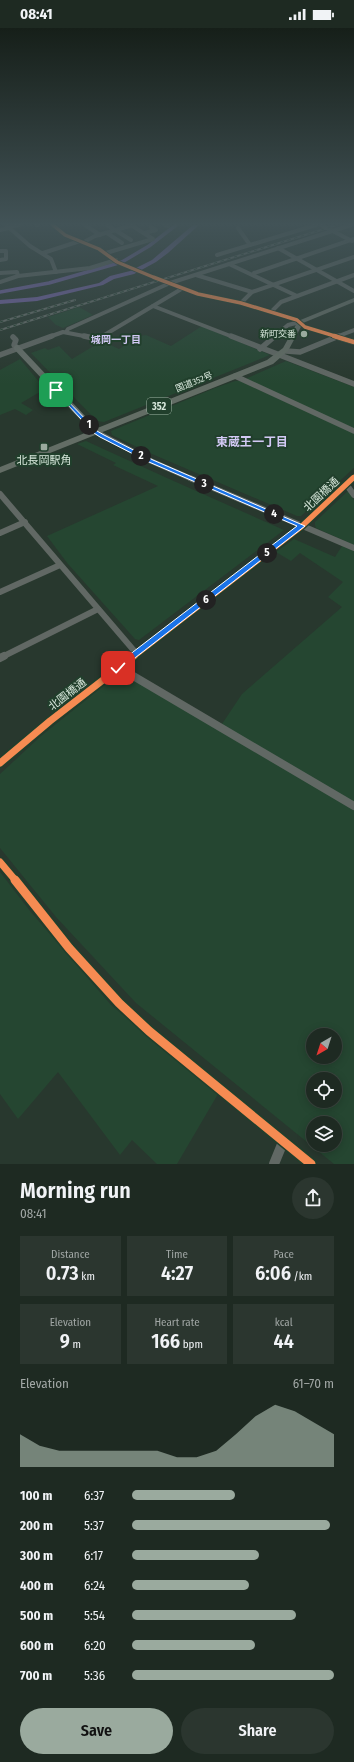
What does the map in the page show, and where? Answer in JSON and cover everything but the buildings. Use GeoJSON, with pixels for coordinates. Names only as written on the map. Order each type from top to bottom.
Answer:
{"type":"FeatureCollection","features":[{"type":"Feature","properties":{"kind":"highway"},"geometry":{"type":"LineString","coordinates":[[283,354],[294,338],[300,322],[354,300]]}},
{"type":"Feature","properties":{"kind":"highway","name":"国道352号"},"geometry":{"type":"LineString","coordinates":[[0,470],[270,362],[283,354]]}},
{"type":"Feature","properties":{"kind":"main road"},"geometry":{"type":"LineString","coordinates":[[17,348],[96,432]]}},
{"type":"Feature","properties":{"kind":"street"},"geometry":{"type":"LineString","coordinates":[[158,278],[204,295],[241,303],[271,312],[300,322],[305,327],[310,329],[354,342]]}},
{"type":"Feature","properties":{"kind":"street"},"geometry":{"type":"LineString","coordinates":[[0,355],[66,332],[68,329],[170,283],[186,278]]}},
{"type":"Feature","properties":{"kind":"street"},"geometry":{"type":"LineString","coordinates":[[206,278],[252,292]]}},
{"type":"Feature","properties":{"kind":"street"},"geometry":{"type":"LineString","coordinates":[[262,278],[299,295]]}},
{"type":"Feature","properties":{"kind":"street"},"geometry":{"type":"LineString","coordinates":[[264,278],[275,284]]}},
{"type":"Feature","properties":{"kind":"street"},"geometry":{"type":"LineString","coordinates":[[241,303],[252,292],[293,278]]}},
{"type":"Feature","properties":{"kind":"street"},"geometry":{"type":"LineString","coordinates":[[331,278],[354,291]]}},
{"type":"Feature","properties":{"kind":"street"},"geometry":{"type":"LineString","coordinates":[[271,312],[281,302],[345,278]]}},
{"type":"Feature","properties":{"kind":"street"},"geometry":{"type":"LineString","coordinates":[[66,332],[92,338],[102,338],[183,288]]}},
{"type":"Feature","properties":{"kind":"street"},"geometry":{"type":"LineString","coordinates":[[153,306],[260,349],[283,354],[354,384]]}},
{"type":"Feature","properties":{"kind":"street"},"geometry":{"type":"LineString","coordinates":[[260,349],[288,326],[300,322]]}},
{"type":"Feature","properties":{"kind":"street"},"geometry":{"type":"LineString","coordinates":[[283,354],[300,352],[354,330]]}},
{"type":"Feature","properties":{"kind":"street"},"geometry":{"type":"LineString","coordinates":[[13,337],[16,340],[14,345],[17,348]]}},
{"type":"Feature","properties":{"kind":"street"},"geometry":{"type":"LineString","coordinates":[[235,376],[354,431]]}},
{"type":"Feature","properties":{"kind":"street"},"geometry":{"type":"LineString","coordinates":[[96,432],[151,461],[354,548]]}},
{"type":"Feature","properties":{"kind":"street","name":"北園橋通"},"geometry":{"type":"LineString","coordinates":[[0,763],[50,721],[136,653],[302,526],[354,477]]}},
{"type":"Feature","properties":{"kind":"street"},"geometry":{"type":"LineString","coordinates":[[346,484],[354,495]]}},
{"type":"Feature","properties":{"kind":"street"},"geometry":{"type":"LineString","coordinates":[[0,494],[136,653]]}},
{"type":"Feature","properties":{"kind":"street"},"geometry":{"type":"LineString","coordinates":[[0,533],[24,522]]}},
{"type":"Feature","properties":{"kind":"street"},"geometry":{"type":"LineString","coordinates":[[0,592],[60,565]]}},
{"type":"Feature","properties":{"kind":"street"},"geometry":{"type":"LineString","coordinates":[[0,658],[98,609]]}},
{"type":"Feature","properties":{"kind":"street"},"geometry":{"type":"LineString","coordinates":[[118,668],[354,806]]}},
{"type":"Feature","properties":{"kind":"street"},"geometry":{"type":"LineString","coordinates":[[0,862],[65,942],[119,1003],[149,1031],[311,1164]]}},
{"type":"Feature","properties":{"kind":"street"},"geometry":{"type":"LineString","coordinates":[[274,1164],[283,1142]]}},
{"type":"Feature","properties":{"kind":"shaded area"},"geometry":{"type":"Polygon","coordinates":[[[79,307],[93,315],[63,328],[56,325],[48,317],[79,307]]]}},
{"type":"Feature","properties":{"kind":"shaded area"},"geometry":{"type":"Polygon","coordinates":[[[202,326],[270,355],[104,422],[97,421],[31,353],[45,348],[48,350],[59,346],[72,359],[102,341],[119,349],[140,336],[146,335],[171,346],[202,326]]]}},
{"type":"Feature","properties":{"kind":"shaded area"},"geometry":{"type":"Polygon","coordinates":[[[20,359],[45,389],[21,403],[33,410],[26,415],[15,409],[0,415],[0,370],[20,359]]]}},
{"type":"Feature","properties":{"kind":"shaded area"},"geometry":{"type":"Polygon","coordinates":[[[286,361],[354,387],[354,429],[245,379],[286,361]]]}},
{"type":"Feature","properties":{"kind":"shaded area"},"geometry":{"type":"Polygon","coordinates":[[[235,381],[240,381],[354,433],[354,468],[301,516],[297,516],[152,454],[112,435],[111,431],[235,381]]]}},
{"type":"Feature","properties":{"kind":"shaded area"},"geometry":{"type":"Polygon","coordinates":[[[86,441],[284,530],[139,640],[135,639],[68,564],[47,536],[158,486],[113,465],[116,463],[77,444],[86,441]]]}},
{"type":"Feature","properties":{"kind":"shaded area"},"geometry":{"type":"Polygon","coordinates":[[[348,491],[354,500],[354,545],[316,528],[315,525],[315,522],[348,491]]]}},
{"type":"Feature","properties":{"kind":"shaded area"},"geometry":{"type":"Polygon","coordinates":[[[294,539],[335,557],[342,546],[354,551],[354,1164],[334,1164],[319,1152],[342,1152],[342,1116],[306,1116],[306,1141],[136,1003],[56,917],[0,848],[0,774],[41,736],[117,675],[128,674],[222,724],[242,694],[342,607],[328,597],[343,582],[300,553],[291,561],[276,552],[294,539]]]}},
{"type":"Feature","properties":{"kind":"shaded area"},"geometry":{"type":"Polygon","coordinates":[[[0,872],[30,911],[111,1005],[218,1094],[177,1164],[157,1164],[132,1140],[120,1155],[58,1072],[18,1119],[0,1094],[0,872]]]}},
{"type":"Feature","properties":{"kind":"waterway"},"geometry":{"type":"LineString","coordinates":[[0,292],[49,283],[66,278]]}},
{"type":"Feature","properties":{"kind":"waterway"},"geometry":{"type":"LineString","coordinates":[[0,302],[37,299],[101,284],[110,278]]}},
{"type":"Feature","properties":{"kind":"railway"},"geometry":{"type":"LineString","coordinates":[[0,330],[167,278]]}},
{"type":"Feature","properties":{"kind":"railway"},"geometry":{"type":"LineString","coordinates":[[0,322],[75,300]]}},
{"type":"Feature","properties":{"kind":"cycle path"},"geometry":{"type":"LineString","coordinates":[[156,278],[198,294],[241,303],[297,320],[305,327],[310,329],[354,342]]}},
{"type":"Feature","properties":{"kind":"cycle path"},"geometry":{"type":"LineString","coordinates":[[0,763],[50,721],[302,526],[354,477]]}},
{"type":"Feature","properties":{"kind":"cycle path"},"geometry":{"type":"LineString","coordinates":[[0,862],[69,948],[119,1003],[149,1031],[311,1164]]}},
{"type":"Feature","properties":{"kind":"place","name":"新町交番"},"geometry":{"type":"Point","coordinates":[304,334]}},
{"type":"Feature","properties":{"kind":"place","name":"北長岡駅角"},"geometry":{"type":"Point","coordinates":[44,447]}},
{"type":"Feature","properties":{"kind":"district","name":"城岡一丁目"},"geometry":{"type":"Point","coordinates":[116,339]}},
{"type":"Feature","properties":{"kind":"district","name":"東蔵王一丁目"},"geometry":{"type":"Point","coordinates":[252,442]}},
{"type":"Feature","properties":{"kind":"route"},"geometry":{"type":"LineString","coordinates":[[56,390],[96,432],[102,436],[151,461],[302,526],[118,668]]}}]}
